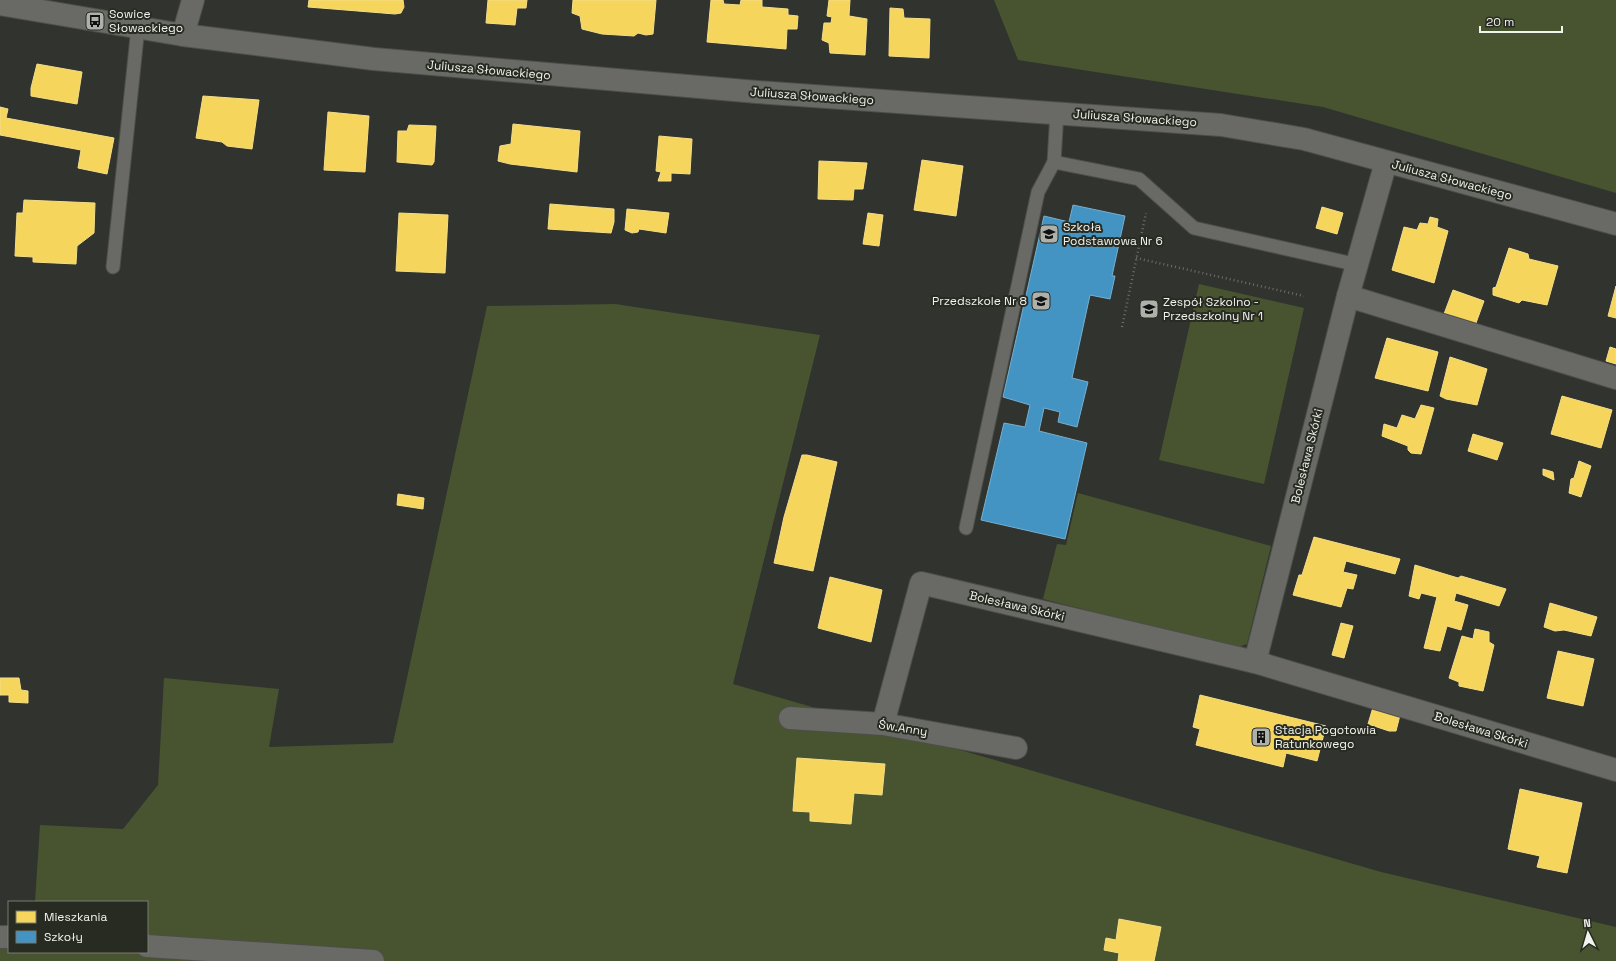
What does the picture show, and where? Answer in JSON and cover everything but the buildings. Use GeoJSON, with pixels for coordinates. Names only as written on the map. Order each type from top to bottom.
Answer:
{"type":"FeatureCollection","features":[{"type":"Feature","properties":{"kind":"street"},"geometry":{"type":"LineString","coordinates":[[183,35],[193,0]]}},
{"type":"Feature","properties":{"kind":"street","name":"Juliusza Słowackiego"},"geometry":{"type":"LineString","coordinates":[[0,4],[183,35],[374,59],[568,77],[756,92],[1057,112],[1221,125],[1304,139],[1616,224]]}},
{"type":"Feature","properties":{"kind":"street","name":"Bolesława Skórki"},"geometry":{"type":"LineString","coordinates":[[1255,662],[1348,296],[1386,162]]}},
{"type":"Feature","properties":{"kind":"street"},"geometry":{"type":"LineString","coordinates":[[1348,296],[1616,378]]}},
{"type":"Feature","properties":{"kind":"street","name":"Bolesława Skórki"},"geometry":{"type":"LineString","coordinates":[[883,724],[921,583],[1255,662],[1616,770]]}},
{"type":"Feature","properties":{"kind":"street","name":"Św.Anny"},"geometry":{"type":"LineString","coordinates":[[790,718],[883,724],[1016,748]]}},
{"type":"Feature","properties":{"kind":"street"},"geometry":{"type":"LineString","coordinates":[[148,946],[373,961]]}},
{"type":"Feature","properties":{"kind":"lane"},"geometry":{"type":"LineString","coordinates":[[113,267],[138,28]]}},
{"type":"Feature","properties":{"kind":"lane"},"geometry":{"type":"LineString","coordinates":[[966,528],[1038,192],[1054,162],[1057,112]]}},
{"type":"Feature","properties":{"kind":"lane"},"geometry":{"type":"LineString","coordinates":[[1054,162],[1139,179],[1194,228],[1358,265]]}},
{"type":"Feature","properties":{"kind":"path"},"geometry":{"type":"LineString","coordinates":[[1122,327],[1151,191]]}},
{"type":"Feature","properties":{"kind":"path"},"geometry":{"type":"LineString","coordinates":[[1136,258],[1304,296]]}},
{"type":"Feature","properties":{"kind":"green space"},"geometry":{"type":"Polygon","coordinates":[[[994,0],[1616,0],[1616,193],[1323,107],[1018,60],[994,0]]]}},
{"type":"Feature","properties":{"kind":"green space"},"geometry":{"type":"Polygon","coordinates":[[[1199,284],[1304,308],[1264,484],[1159,460],[1199,284]]]}},
{"type":"Feature","properties":{"kind":"green space"},"geometry":{"type":"Polygon","coordinates":[[[615,304],[820,335],[733,684],[1381,872],[1616,927],[1616,961],[0,961],[0,945],[8,946],[8,953],[148,953],[148,901],[35,901],[40,825],[123,829],[158,785],[164,678],[279,689],[269,747],[393,743],[487,306],[615,304]]]}},
{"type":"Feature","properties":{"kind":"green space"},"geometry":{"type":"Polygon","coordinates":[[[1078,493],[1271,546],[1247,644],[1235,648],[1043,599],[1057,544],[1066,545],[1078,493]]]}},
{"type":"Feature","properties":{"kind":"place","name":"Sowice Słowackiego"},"geometry":{"type":"Point","coordinates":[95,21]}},
{"type":"Feature","properties":{"kind":"place","name":"Szkoła Podstawowa Nr 6"},"geometry":{"type":"Point","coordinates":[1049,234]}},
{"type":"Feature","properties":{"kind":"place","name":"Przedszkole Nr 8"},"geometry":{"type":"Point","coordinates":[1041,301]}},
{"type":"Feature","properties":{"kind":"place","name":"Zespół Szkolno - Przedszkolny Nr 1"},"geometry":{"type":"Point","coordinates":[1149,309]}},
{"type":"Feature","properties":{"kind":"place","name":"Stacja Pogotowia Ratunkowego"},"geometry":{"type":"Point","coordinates":[1261,737]}}]}
